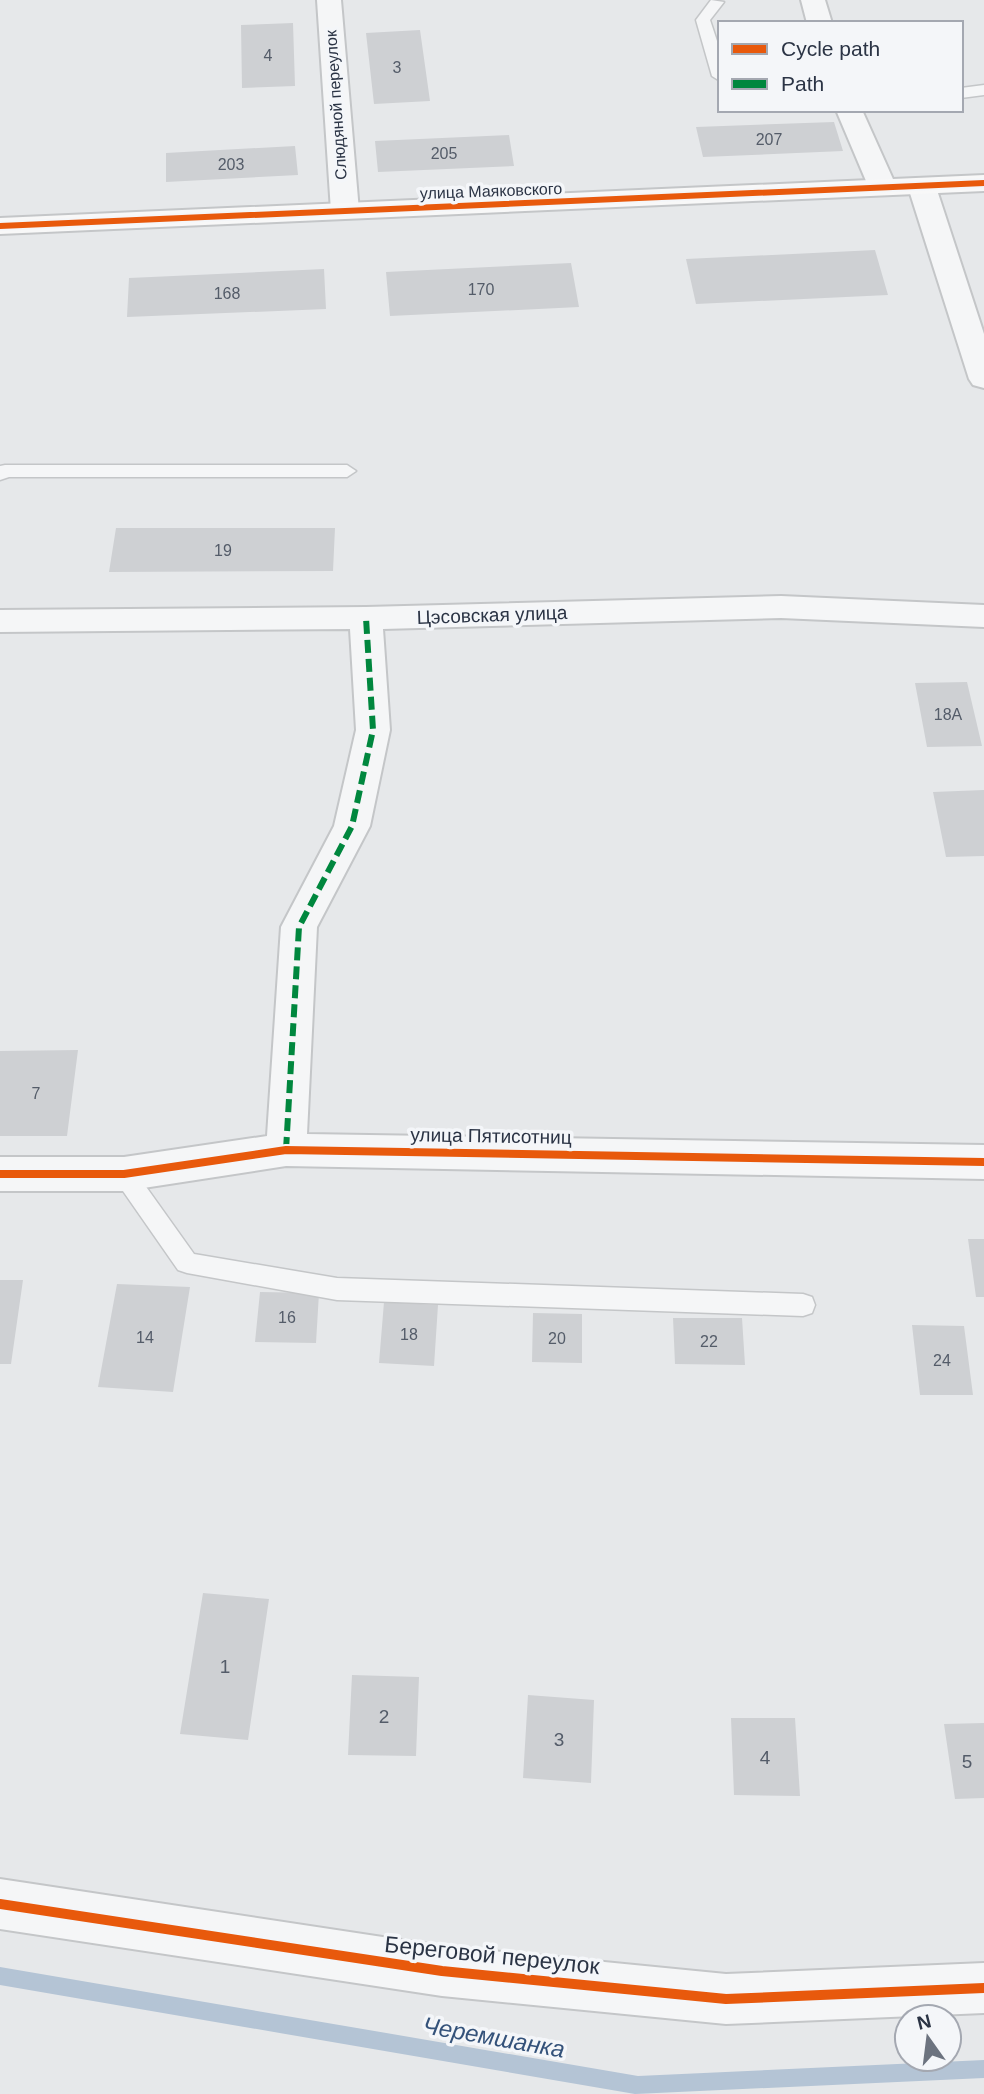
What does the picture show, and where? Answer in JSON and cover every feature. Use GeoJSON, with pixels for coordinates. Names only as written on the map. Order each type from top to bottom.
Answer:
{"type":"FeatureCollection","features":[{"type":"Feature","properties":{"kind":"street","name":"Слюдяной переулок"},"geometry":{"type":"LineString","coordinates":[[329,0],[345,211]]}},
{"type":"Feature","properties":{"kind":"street"},"geometry":{"type":"LineString","coordinates":[[813,0],[819,21]]}},
{"type":"Feature","properties":{"kind":"street"},"geometry":{"type":"LineString","coordinates":[[850,112],[883,188]]}},
{"type":"Feature","properties":{"kind":"street","name":"улица Маяковского"},"geometry":{"type":"LineString","coordinates":[[0,226],[984,183]]}},
{"type":"Feature","properties":{"kind":"street"},"geometry":{"type":"LineString","coordinates":[[922,187],[984,379]]}},
{"type":"Feature","properties":{"kind":"street","name":"Цэсовская улица"},"geometry":{"type":"LineString","coordinates":[[0,621],[366,618],[780,607],[984,615]]}},
{"type":"Feature","properties":{"kind":"street"},"geometry":{"type":"LineString","coordinates":[[286,1150],[299,927],[352,826],[373,730],[366,618]]}},
{"type":"Feature","properties":{"kind":"street","name":"улица Пятисотниц"},"geometry":{"type":"LineString","coordinates":[[0,1174],[124,1174],[286,1150],[984,1162]]}},
{"type":"Feature","properties":{"kind":"street","name":"Береговой переулок"},"geometry":{"type":"LineString","coordinates":[[0,1904],[442,1971],[726,1999],[984,1988]]}},
{"type":"Feature","properties":{"kind":"lane"},"geometry":{"type":"LineString","coordinates":[[717,2],[703,20],[718,69]]}},
{"type":"Feature","properties":{"kind":"lane"},"geometry":{"type":"LineString","coordinates":[[963,93],[984,90]]}},
{"type":"Feature","properties":{"kind":"lane"},"geometry":{"type":"LineString","coordinates":[[0,474],[5,471],[347,471]]}},
{"type":"Feature","properties":{"kind":"lane"},"geometry":{"type":"LineString","coordinates":[[124,1174],[187,1263],[337,1289],[803,1305]]}},
{"type":"Feature","properties":{"kind":"building"},"geometry":{"type":"Polygon","coordinates":[[[293,23],[295,86],[242,88],[241,25],[293,23]]]}},
{"type":"Feature","properties":{"kind":"building"},"geometry":{"type":"Polygon","coordinates":[[[420,30],[430,101],[374,104],[366,33],[420,30]]]}},
{"type":"Feature","properties":{"kind":"building"},"geometry":{"type":"Polygon","coordinates":[[[834,122],[843,151],[703,157],[696,127],[834,122]]]}},
{"type":"Feature","properties":{"kind":"building"},"geometry":{"type":"Polygon","coordinates":[[[509,135],[514,166],[378,172],[375,141],[509,135]]]}},
{"type":"Feature","properties":{"kind":"building"},"geometry":{"type":"Polygon","coordinates":[[[295,146],[298,175],[166,182],[166,153],[295,146]]]}},
{"type":"Feature","properties":{"kind":"building"},"geometry":{"type":"Polygon","coordinates":[[[875,250],[888,295],[696,304],[686,259],[875,250]]]}},
{"type":"Feature","properties":{"kind":"building"},"geometry":{"type":"Polygon","coordinates":[[[571,263],[579,307],[390,316],[386,272],[571,263]]]}},
{"type":"Feature","properties":{"kind":"building"},"geometry":{"type":"Polygon","coordinates":[[[324,269],[326,309],[127,317],[129,278],[324,269]]]}},
{"type":"Feature","properties":{"kind":"building"},"geometry":{"type":"Polygon","coordinates":[[[116,528],[335,528],[333,571],[109,572],[116,528]]]}},
{"type":"Feature","properties":{"kind":"building"},"geometry":{"type":"Polygon","coordinates":[[[967,682],[982,746],[927,747],[915,683],[967,682]]]}},
{"type":"Feature","properties":{"kind":"building"},"geometry":{"type":"Polygon","coordinates":[[[984,790],[984,856],[946,857],[933,792],[984,790]]]}},
{"type":"Feature","properties":{"kind":"building"},"geometry":{"type":"Polygon","coordinates":[[[78,1050],[67,1136],[0,1136],[0,1051],[78,1050]]]}},
{"type":"Feature","properties":{"kind":"building"},"geometry":{"type":"Polygon","coordinates":[[[968,1239],[984,1239],[984,1297],[976,1297],[968,1239]]]}},
{"type":"Feature","properties":{"kind":"building"},"geometry":{"type":"Polygon","coordinates":[[[0,1280],[23,1280],[11,1364],[0,1364],[0,1280]]]}},
{"type":"Feature","properties":{"kind":"building"},"geometry":{"type":"Polygon","coordinates":[[[117,1284],[190,1287],[173,1392],[98,1387],[117,1284]]]}},
{"type":"Feature","properties":{"kind":"building"},"geometry":{"type":"Polygon","coordinates":[[[260,1292],[319,1293],[316,1343],[255,1342],[260,1292]]]}},
{"type":"Feature","properties":{"kind":"building"},"geometry":{"type":"Polygon","coordinates":[[[384,1302],[438,1305],[434,1366],[379,1363],[384,1302]]]}},
{"type":"Feature","properties":{"kind":"building"},"geometry":{"type":"Polygon","coordinates":[[[533,1313],[582,1314],[582,1363],[532,1362],[533,1313]]]}},
{"type":"Feature","properties":{"kind":"building"},"geometry":{"type":"Polygon","coordinates":[[[673,1318],[742,1318],[745,1365],[675,1364],[673,1318]]]}},
{"type":"Feature","properties":{"kind":"building"},"geometry":{"type":"Polygon","coordinates":[[[912,1325],[964,1326],[973,1395],[920,1395],[912,1325]]]}},
{"type":"Feature","properties":{"kind":"building"},"geometry":{"type":"Polygon","coordinates":[[[203,1593],[269,1599],[248,1740],[180,1734],[203,1593]]]}},
{"type":"Feature","properties":{"kind":"building"},"geometry":{"type":"Polygon","coordinates":[[[352,1675],[419,1677],[416,1756],[348,1755],[352,1675]]]}},
{"type":"Feature","properties":{"kind":"building"},"geometry":{"type":"Polygon","coordinates":[[[528,1695],[594,1700],[591,1783],[523,1778],[528,1695]]]}},
{"type":"Feature","properties":{"kind":"building"},"geometry":{"type":"Polygon","coordinates":[[[731,1718],[795,1718],[800,1796],[734,1795],[731,1718]]]}},
{"type":"Feature","properties":{"kind":"building"},"geometry":{"type":"Polygon","coordinates":[[[984,1723],[984,1798],[955,1799],[944,1724],[984,1723]]]}},
{"type":"Feature","properties":{"kind":"waterway","name":"Черемшанка"},"geometry":{"type":"LineString","coordinates":[[0,1976],[638,2085],[984,2069]]}},
{"type":"Feature","properties":{"kind":"marked path"},"geometry":{"type":"LineString","coordinates":[[286,1150],[299,927],[352,826],[373,730],[366,618]]}},
{"type":"Feature","properties":{"kind":"cycle path"},"geometry":{"type":"LineString","coordinates":[[0,226],[984,183]]}},
{"type":"Feature","properties":{"kind":"cycle path"},"geometry":{"type":"LineString","coordinates":[[0,1174],[124,1174],[286,1150],[984,1162]]}},
{"type":"Feature","properties":{"kind":"cycle path"},"geometry":{"type":"LineString","coordinates":[[0,1904],[442,1971],[726,1999],[984,1988]]}}]}
